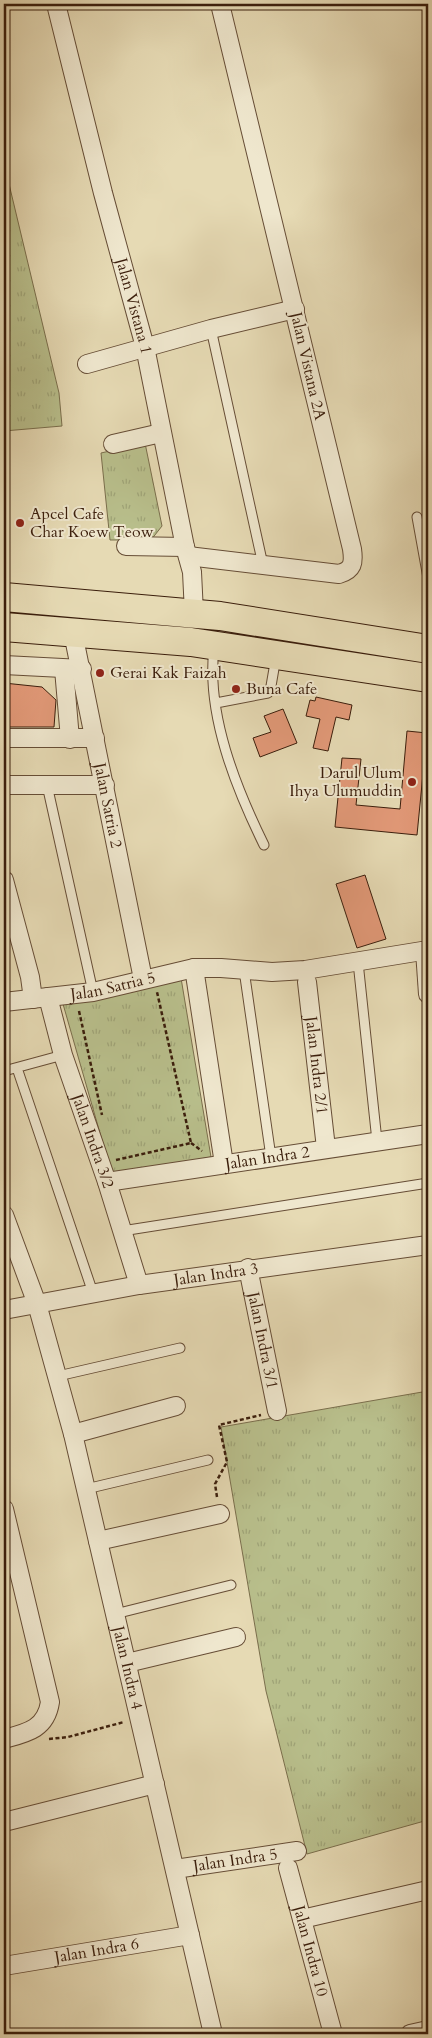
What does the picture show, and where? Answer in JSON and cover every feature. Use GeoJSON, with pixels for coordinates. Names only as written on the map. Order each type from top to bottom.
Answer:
{"type":"FeatureCollection","features":[{"type":"Feature","properties":{"kind":"highway"},"geometry":{"type":"LineString","coordinates":[[4,597],[194,614],[428,649]]}},
{"type":"Feature","properties":{"kind":"highway"},"geometry":{"type":"LineString","coordinates":[[4,627],[215,645],[428,678]]}},
{"type":"Feature","properties":{"kind":"street","name":"Jalan Vistana 1"},"geometry":{"type":"LineString","coordinates":[[56,4],[103,193],[145,347],[161,433],[192,572],[194,614]]}},
{"type":"Feature","properties":{"kind":"street","name":"Jalan Vistana 2A"},"geometry":{"type":"LineString","coordinates":[[126,546],[187,552],[263,565],[339,574],[351,568],[353,564],[352,550],[295,310],[220,4]]}},
{"type":"Feature","properties":{"kind":"street"},"geometry":{"type":"LineString","coordinates":[[87,364],[211,329],[295,310]]}},
{"type":"Feature","properties":{"kind":"street"},"geometry":{"type":"LineString","coordinates":[[113,444],[161,433]]}},
{"type":"Feature","properties":{"kind":"street","name":"Jalan Satria 2"},"geometry":{"type":"LineString","coordinates":[[73,633],[150,984]]}},
{"type":"Feature","properties":{"kind":"street"},"geometry":{"type":"LineString","coordinates":[[4,665],[82,669]]}},
{"type":"Feature","properties":{"kind":"street"},"geometry":{"type":"LineString","coordinates":[[64,669],[70,739]]}},
{"type":"Feature","properties":{"kind":"street"},"geometry":{"type":"LineString","coordinates":[[4,738],[96,738]]}},
{"type":"Feature","properties":{"kind":"street"},"geometry":{"type":"LineString","coordinates":[[4,785],[106,785]]}},
{"type":"Feature","properties":{"kind":"street","name":"Jalan Indra 3/2"},"geometry":{"type":"LineString","coordinates":[[5,891],[30,978],[41,998],[63,1055],[107,1182],[139,1285]]}},
{"type":"Feature","properties":{"kind":"street"},"geometry":{"type":"LineString","coordinates":[[427,951],[428,994]]}},
{"type":"Feature","properties":{"kind":"street","name":"Jalan Satria 5"},"geometry":{"type":"LineString","coordinates":[[4,1002],[150,984],[194,968],[272,972],[305,970],[427,951]]}},
{"type":"Feature","properties":{"kind":"street"},"geometry":{"type":"LineString","coordinates":[[194,968],[224,1164]]}},
{"type":"Feature","properties":{"kind":"street","name":"Jalan Indra 2/1"},"geometry":{"type":"LineString","coordinates":[[307,982],[326,1148]]}},
{"type":"Feature","properties":{"kind":"street","name":"Jalan Indra 2"},"geometry":{"type":"LineString","coordinates":[[107,1182],[428,1134]]}},
{"type":"Feature","properties":{"kind":"street","name":"Jalan Indra 4"},"geometry":{"type":"LineString","coordinates":[[4,1215],[37,1304],[73,1434],[212,2034]]}},
{"type":"Feature","properties":{"kind":"street","name":"Jalan Indra 3"},"geometry":{"type":"LineString","coordinates":[[4,1310],[139,1285],[248,1268],[428,1245]]}},
{"type":"Feature","properties":{"kind":"street","name":"Jalan Indra 3/1"},"geometry":{"type":"LineString","coordinates":[[248,1268],[277,1411]]}},
{"type":"Feature","properties":{"kind":"street"},"geometry":{"type":"LineString","coordinates":[[73,1434],[176,1406]]}},
{"type":"Feature","properties":{"kind":"street"},"geometry":{"type":"LineString","coordinates":[[4,1509],[50,1702],[48,1712],[35,1728],[4,1739]]}},
{"type":"Feature","properties":{"kind":"street"},"geometry":{"type":"LineString","coordinates":[[98,1541],[220,1514]]}},
{"type":"Feature","properties":{"kind":"street"},"geometry":{"type":"LineString","coordinates":[[127,1663],[236,1637]]}},
{"type":"Feature","properties":{"kind":"street"},"geometry":{"type":"LineString","coordinates":[[4,1822],[155,1784]]}},
{"type":"Feature","properties":{"kind":"street","name":"Jalan Indra 5"},"geometry":{"type":"LineString","coordinates":[[175,1869],[297,1851]]}},
{"type":"Feature","properties":{"kind":"street","name":"Jalan Indra 10"},"geometry":{"type":"LineString","coordinates":[[288,1868],[333,2034]]}},
{"type":"Feature","properties":{"kind":"street"},"geometry":{"type":"LineString","coordinates":[[302,1919],[428,1890]]}},
{"type":"Feature","properties":{"kind":"street","name":"Jalan Indra 6"},"geometry":{"type":"LineString","coordinates":[[4,1966],[190,1935]]}},
{"type":"Feature","properties":{"kind":"street"},"geometry":{"type":"LineString","coordinates":[[410,2034],[428,2030]]}},
{"type":"Feature","properties":{"kind":"lane"},"geometry":{"type":"LineString","coordinates":[[211,329],[263,565]]}},
{"type":"Feature","properties":{"kind":"lane"},"geometry":{"type":"LineString","coordinates":[[418,517],[428,578]]}},
{"type":"Feature","properties":{"kind":"lane"},"geometry":{"type":"LineString","coordinates":[[215,645],[212,667],[216,703],[228,754],[239,790],[264,845]]}},
{"type":"Feature","properties":{"kind":"lane"},"geometry":{"type":"LineString","coordinates":[[216,703],[268,693],[271,686],[276,654]]}},
{"type":"Feature","properties":{"kind":"lane"},"geometry":{"type":"LineString","coordinates":[[47,785],[93,992]]}},
{"type":"Feature","properties":{"kind":"lane"},"geometry":{"type":"LineString","coordinates":[[358,962],[377,1141]]}},
{"type":"Feature","properties":{"kind":"lane"},"geometry":{"type":"LineString","coordinates":[[244,970],[270,1157]]}},
{"type":"Feature","properties":{"kind":"lane"},"geometry":{"type":"LineString","coordinates":[[4,1071],[63,1055]]}},
{"type":"Feature","properties":{"kind":"lane"},"geometry":{"type":"LineString","coordinates":[[17,1068],[93,1293]]}},
{"type":"Feature","properties":{"kind":"lane"},"geometry":{"type":"LineString","coordinates":[[122,1231],[428,1183]]}},
{"type":"Feature","properties":{"kind":"lane"},"geometry":{"type":"LineString","coordinates":[[58,1376],[180,1348]]}},
{"type":"Feature","properties":{"kind":"lane"},"geometry":{"type":"LineString","coordinates":[[86,1489],[208,1460]]}},
{"type":"Feature","properties":{"kind":"lane"},"geometry":{"type":"LineString","coordinates":[[115,1614],[230,1585]]}},
{"type":"Feature","properties":{"kind":"path"},"geometry":{"type":"LineString","coordinates":[[113,1161],[191,1143],[150,984]]}},
{"type":"Feature","properties":{"kind":"path"},"geometry":{"type":"LineString","coordinates":[[78,1007],[104,1122]]}},
{"type":"Feature","properties":{"kind":"path"},"geometry":{"type":"LineString","coordinates":[[220,1514],[215,1484],[228,1462],[219,1425],[277,1411]]}},
{"type":"Feature","properties":{"kind":"path"},"geometry":{"type":"LineString","coordinates":[[21,1734],[46,1739],[68,1737],[140,1718]]}},
{"type":"Feature","properties":{"kind":"green space"},"geometry":{"type":"Polygon","coordinates":[[[4,163],[59,393],[62,426],[4,431],[4,163]]]}},
{"type":"Feature","properties":{"kind":"green space"},"geometry":{"type":"Polygon","coordinates":[[[145,443],[162,526],[151,540],[110,540],[101,453],[145,443]]]}},
{"type":"Feature","properties":{"kind":"green space"},"geometry":{"type":"Polygon","coordinates":[[[181,978],[211,1157],[112,1175],[61,997],[181,978]]]}},
{"type":"Feature","properties":{"kind":"green space"},"geometry":{"type":"Polygon","coordinates":[[[428,1391],[428,1820],[307,1854],[266,1691],[221,1427],[428,1391]]]}},
{"type":"Feature","properties":{"kind":"building"},"geometry":{"type":"Polygon","coordinates":[[[4,683],[42,687],[56,700],[54,727],[4,727],[4,683]]]}},
{"type":"Feature","properties":{"kind":"building"},"geometry":{"type":"Polygon","coordinates":[[[316,697],[352,705],[349,720],[336,717],[328,751],[313,748],[320,719],[306,716],[310,700],[315,701],[316,697]]]}},
{"type":"Feature","properties":{"kind":"building"},"geometry":{"type":"Polygon","coordinates":[[[283,709],[297,743],[260,757],[253,738],[271,732],[264,716],[283,709]]]}},
{"type":"Feature","properties":{"kind":"building","name":"Darul Ulum Ihya Ulumuddin"},"geometry":{"type":"Polygon","coordinates":[[[407,731],[427,733],[417,835],[335,827],[342,758],[361,759],[356,805],[400,809],[407,731]]]}},
{"type":"Feature","properties":{"kind":"building"},"geometry":{"type":"Polygon","coordinates":[[[365,875],[386,939],[357,948],[336,884],[365,875]]]}},
{"type":"Feature","properties":{"kind":"place","name":"Apcel Cafe Char Koew Teow"},"geometry":{"type":"Point","coordinates":[20,523]}},
{"type":"Feature","properties":{"kind":"place","name":"Gerai Kak Faizah"},"geometry":{"type":"Point","coordinates":[100,673]}},
{"type":"Feature","properties":{"kind":"place","name":"Buna Cafe"},"geometry":{"type":"Point","coordinates":[236,689]}},
{"type":"Feature","properties":{"kind":"place","name":"Darul Ulum Ihya Ulumuddin"},"geometry":{"type":"Point","coordinates":[412,782]}}]}
